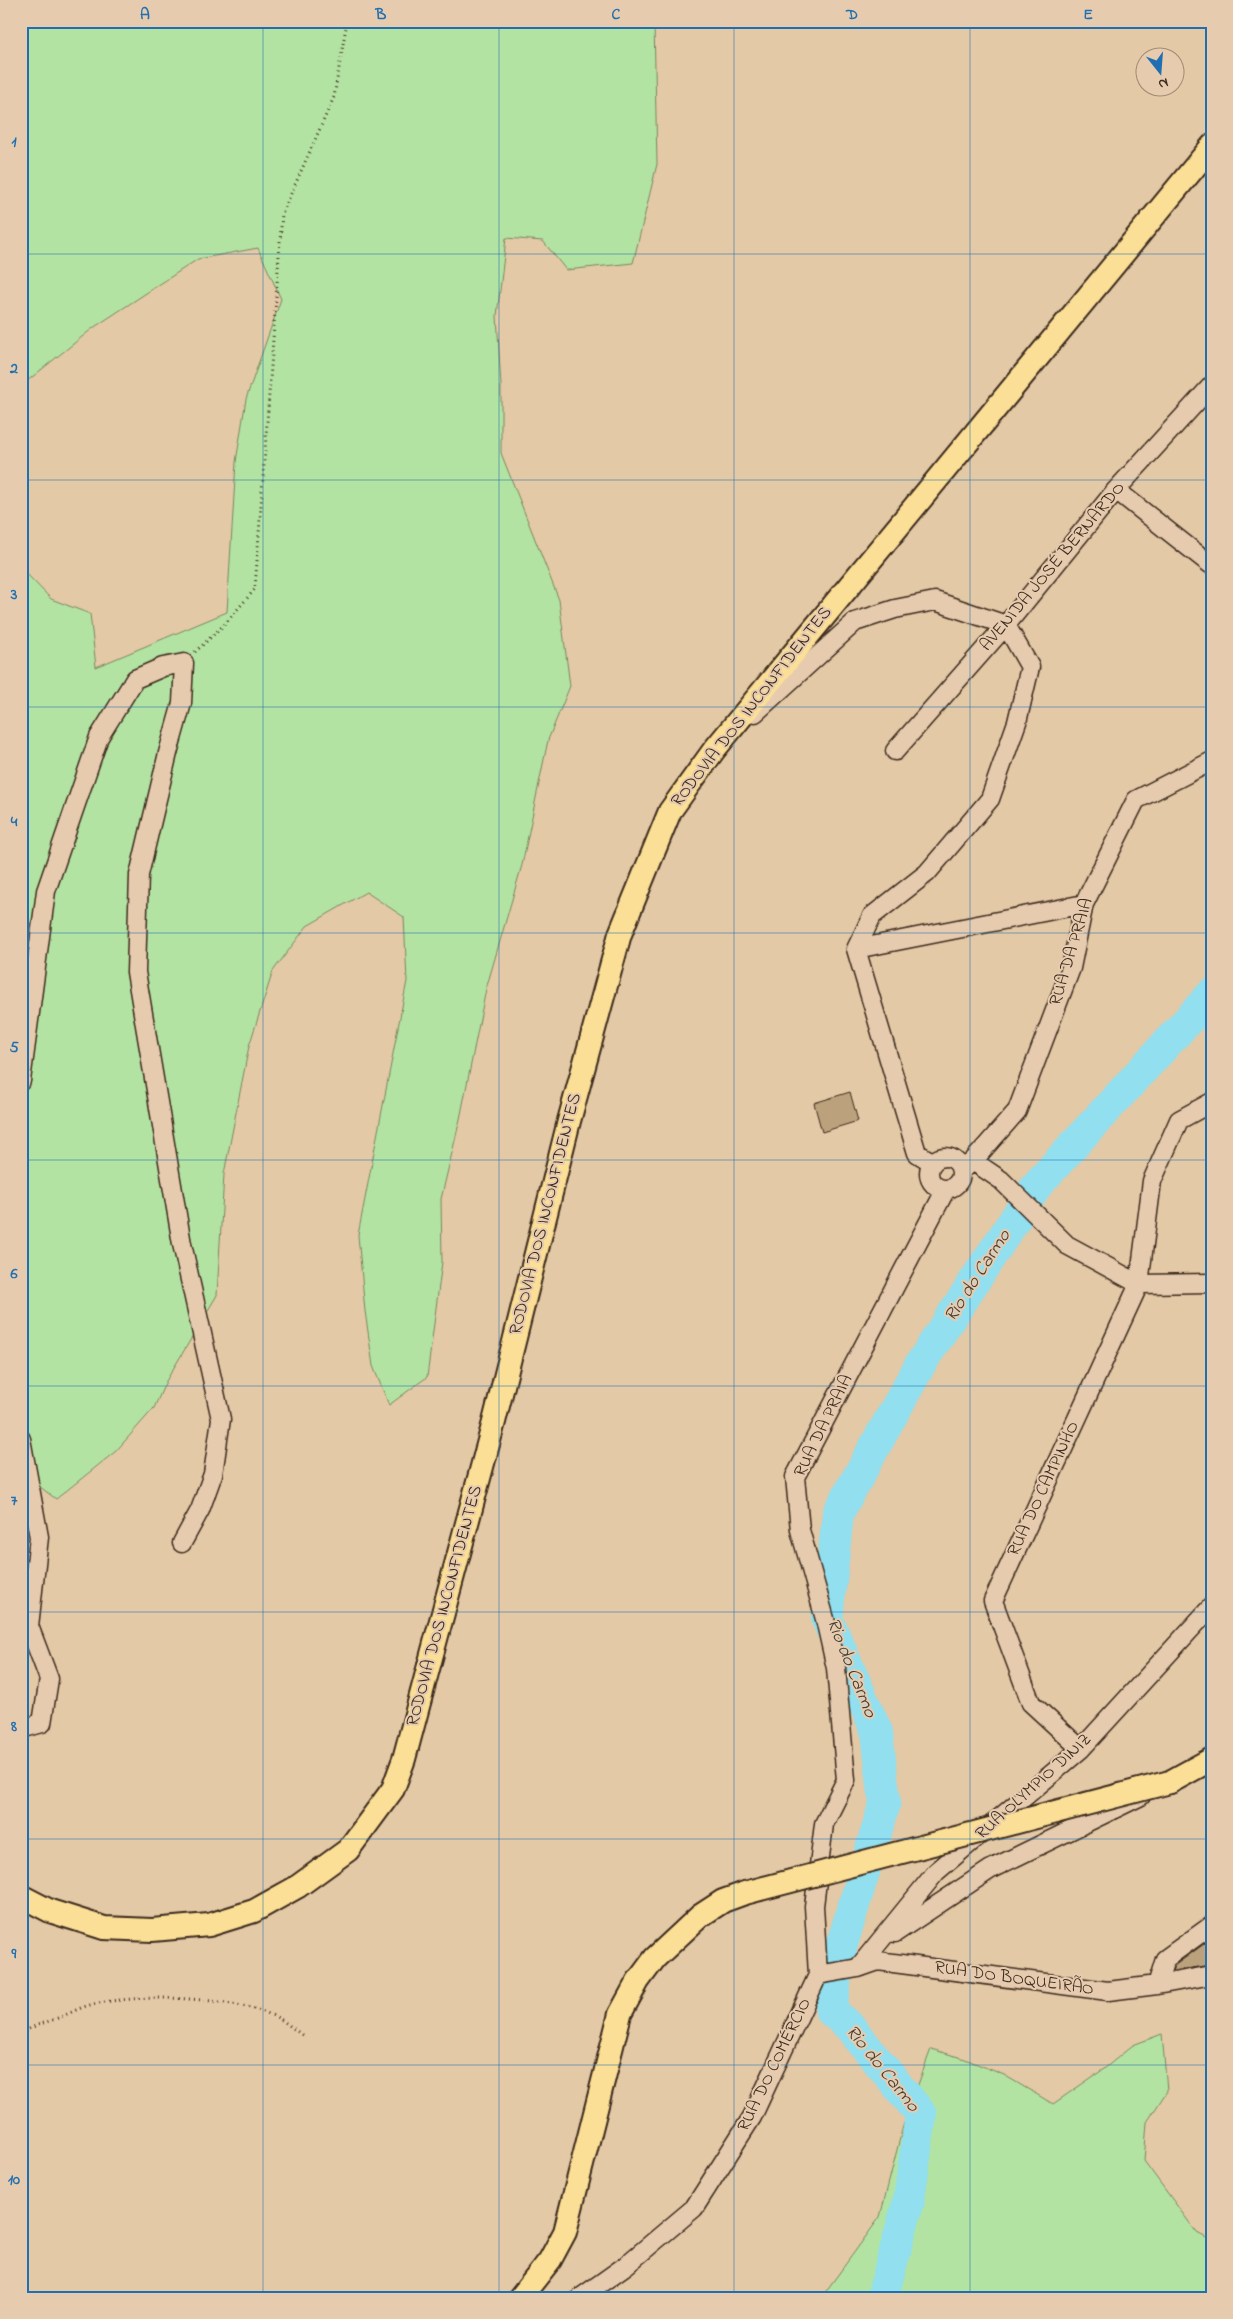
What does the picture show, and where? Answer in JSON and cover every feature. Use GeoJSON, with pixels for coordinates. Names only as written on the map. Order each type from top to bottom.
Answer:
{"type":"FeatureCollection","features":[{"type":"Feature","properties":{"kind":"main road","name":"RODOVIA DOS INCONFIDENTES"},"geometry":{"type":"LineString","coordinates":[[21,1896],[50,1911],[104,1928],[152,1930],[209,1925],[254,1911],[297,1887],[348,1850],[393,1789],[404,1759],[494,1422],[569,1121],[620,934],[670,811],[714,750],[1212,146]]}},
{"type":"Feature","properties":{"kind":"main road"},"geometry":{"type":"LineString","coordinates":[[520,2298],[550,2260],[566,2232],[620,2014],[638,1981],[655,1958],[700,1916],[723,1901],[745,1894],[1170,1782],[1212,1759]]}},
{"type":"Feature","properties":{"kind":"street","name":"AVENIDA JOSÉ BERNARDO"},"geometry":{"type":"LineString","coordinates":[[895,751],[1006,625],[1116,490],[1212,385]]}},
{"type":"Feature","properties":{"kind":"street"},"geometry":{"type":"LineString","coordinates":[[1116,490],[1210,564],[1212,562]]}},
{"type":"Feature","properties":{"kind":"street"},"geometry":{"type":"LineString","coordinates":[[714,750],[855,622],[895,609],[935,601],[1006,625],[1030,667],[1017,722],[990,799],[927,873],[872,916],[856,950],[917,1153],[932,1164]]}},
{"type":"Feature","properties":{"kind":"street"},"geometry":{"type":"LineString","coordinates":[[21,1081],[46,891],[99,737],[135,678],[163,667],[184,663],[182,703],[139,875],[136,972],[182,1244],[221,1419],[212,1474],[200,1510],[182,1543]]}},
{"type":"Feature","properties":{"kind":"street","name":"RUA DA PRAIA"},"geometry":{"type":"LineString","coordinates":[[967,1166],[1017,1111],[1071,968],[1084,904],[1136,800],[1212,761]]}},
{"type":"Feature","properties":{"kind":"street"},"geometry":{"type":"LineString","coordinates":[[856,950],[1084,904]]}},
{"type":"Feature","properties":{"kind":"street","name":"RUA DO CAMPINHO"},"geometry":{"type":"LineString","coordinates":[[1081,1749],[1030,1703],[993,1601],[1139,1284],[1152,1181],[1179,1120],[1212,1102]]}},
{"type":"Feature","properties":{"kind":"street"},"geometry":{"type":"LineString","coordinates":[[967,1166],[959,1181],[946,1189],[936,1187],[930,1178],[932,1164],[941,1158],[947,1158],[967,1166],[1000,1180],[1067,1246],[1139,1284],[1212,1283]]}},
{"type":"Feature","properties":{"kind":"street","name":"RUA DA PRAIA"},"geometry":{"type":"LineString","coordinates":[[818,1975],[814,1906],[824,1824],[846,1780],[836,1668],[825,1619],[800,1530],[795,1477],[946,1189]]}},
{"type":"Feature","properties":{"kind":"street"},"geometry":{"type":"LineString","coordinates":[[21,1439],[39,1537],[29,1626],[49,1679],[42,1723],[21,1729]]}},
{"type":"Feature","properties":{"kind":"street","name":"RUA OLYMPIO DINIZ"},"geometry":{"type":"LineString","coordinates":[[858,1968],[882,1941],[936,1872],[1081,1749],[1212,1606]]}},
{"type":"Feature","properties":{"kind":"street"},"geometry":{"type":"LineString","coordinates":[[882,1941],[991,1869],[1170,1782]]}},
{"type":"Feature","properties":{"kind":"street"},"geometry":{"type":"LineString","coordinates":[[1157,1985],[1165,1958],[1212,1925]]}},
{"type":"Feature","properties":{"kind":"street","name":"RUA DO BOQUEIRÃO"},"geometry":{"type":"LineString","coordinates":[[818,1975],[858,1968],[878,1961],[1108,1991],[1157,1985],[1212,1975]]}},
{"type":"Feature","properties":{"kind":"street","name":"RUA DO COMÉRCIO"},"geometry":{"type":"LineString","coordinates":[[580,2298],[625,2266],[694,2208],[752,2117],[818,1975]]}},
{"type":"Feature","properties":{"kind":"path"},"geometry":{"type":"LineString","coordinates":[[184,663],[224,625],[255,589],[282,214],[334,97],[347,21]]}},
{"type":"Feature","properties":{"kind":"path"},"geometry":{"type":"LineString","coordinates":[[21,2035],[32,2026],[90,2005],[138,1998],[168,1997],[224,2003],[259,2010],[280,2019],[302,2035]]}},
{"type":"Feature","properties":{"kind":"green space"},"geometry":{"type":"Polygon","coordinates":[[[21,21],[654,21],[657,164],[633,263],[566,270],[543,241],[506,238],[497,316],[501,386],[501,453],[559,600],[570,686],[548,740],[522,865],[486,989],[460,1119],[441,1199],[442,1262],[427,1377],[389,1405],[373,1366],[365,1311],[358,1235],[407,981],[404,917],[366,892],[307,926],[273,971],[249,1046],[224,1174],[217,1295],[166,1381],[154,1408],[116,1451],[56,1499],[27,1477],[30,1439],[21,1427],[21,568],[51,599],[90,614],[96,667],[227,612],[236,462],[246,399],[281,299],[258,248],[198,259],[93,328],[21,386],[21,21]]]}},
{"type":"Feature","properties":{"kind":"green space"},"geometry":{"type":"Polygon","coordinates":[[[1162,2034],[1167,2091],[1147,2122],[1144,2161],[1197,2233],[1212,2241],[1212,2298],[821,2298],[880,2217],[903,2126],[931,2049],[965,2059],[1004,2075],[1053,2104],[1104,2069],[1133,2045],[1162,2034]]]}},
{"type":"Feature","properties":{"kind":"building"},"geometry":{"type":"Polygon","coordinates":[[[850,1092],[858,1121],[822,1132],[814,1103],[850,1092]]]}},
{"type":"Feature","properties":{"kind":"building"},"geometry":{"type":"Polygon","coordinates":[[[1212,1938],[1212,1965],[1172,1971],[1174,1966],[1212,1938]]]}},
{"type":"Feature","properties":{"kind":"waterway","name":"Rio do Carmo"},"geometry":{"type":"LineString","coordinates":[[882,2298],[909,2200],[921,2114],[849,2026],[831,2011],[839,1954],[885,1803],[877,1732],[827,1619],[838,1513],[921,1363],[1037,1185],[1212,994]]}}]}
